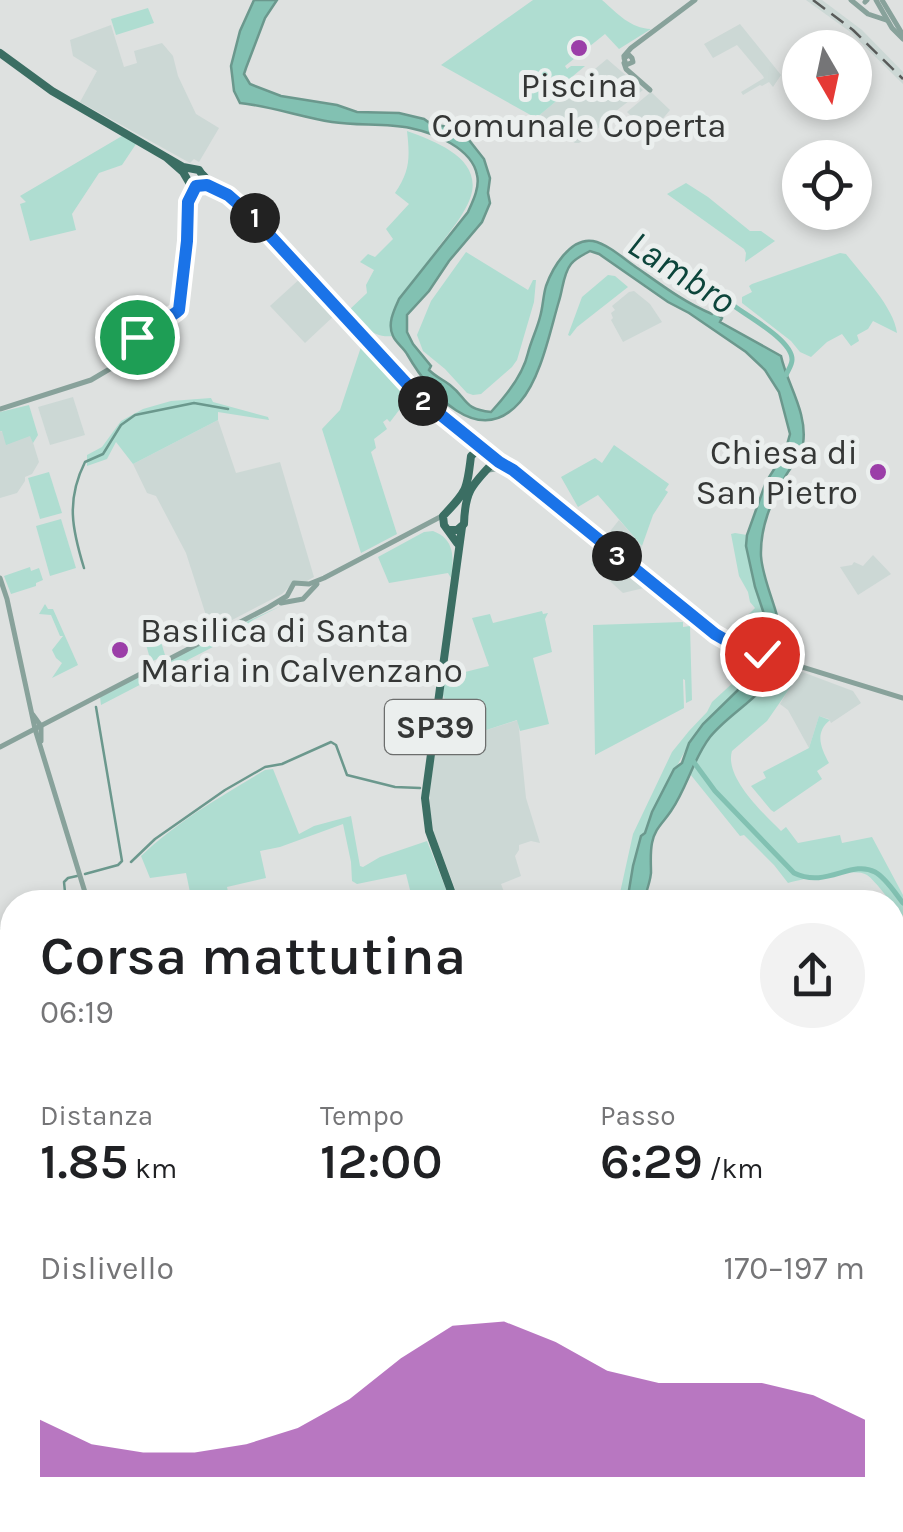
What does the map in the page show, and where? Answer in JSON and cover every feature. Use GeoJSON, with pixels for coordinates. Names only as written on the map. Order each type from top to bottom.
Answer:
{"type":"FeatureCollection","features":[{"type":"Feature","properties":{"kind":"main road"},"geometry":{"type":"LineString","coordinates":[[0,53],[43,86],[183,167],[200,170],[252,216],[415,393],[487,453]]}},
{"type":"Feature","properties":{"kind":"main road"},"geometry":{"type":"LineString","coordinates":[[167,158],[191,183],[218,189]]}},
{"type":"Feature","properties":{"kind":"main road"},"geometry":{"type":"LineString","coordinates":[[191,183],[188,172],[194,169]]}},
{"type":"Feature","properties":{"kind":"main road"},"geometry":{"type":"LineString","coordinates":[[191,183],[203,181],[203,175]]}},
{"type":"Feature","properties":{"kind":"main road"},"geometry":{"type":"LineString","coordinates":[[459,548],[442,520],[458,502],[470,475],[470,447],[465,436]]}},
{"type":"Feature","properties":{"kind":"main road"},"geometry":{"type":"LineString","coordinates":[[470,461],[476,452],[487,453]]}},
{"type":"Feature","properties":{"kind":"main road","name":"SP39"},"geometry":{"type":"LineString","coordinates":[[451,890],[430,837],[425,798],[464,505],[480,475],[492,463],[487,453]]}},
{"type":"Feature","properties":{"kind":"main road"},"geometry":{"type":"LineString","coordinates":[[470,461],[476,471],[486,471]]}},
{"type":"Feature","properties":{"kind":"main road"},"geometry":{"type":"LineString","coordinates":[[446,512],[460,511],[464,522],[455,531],[447,528]]}},
{"type":"Feature","properties":{"kind":"street"},"geometry":{"type":"LineString","coordinates":[[650,90],[626,70],[624,60],[630,49],[695,0]]}},
{"type":"Feature","properties":{"kind":"street"},"geometry":{"type":"LineString","coordinates":[[851,1],[879,1]]}},
{"type":"Feature","properties":{"kind":"street"},"geometry":{"type":"LineString","coordinates":[[851,1],[866,13],[888,21],[903,37]]}},
{"type":"Feature","properties":{"kind":"street"},"geometry":{"type":"LineString","coordinates":[[866,1],[866,13]]}},
{"type":"Feature","properties":{"kind":"street"},"geometry":{"type":"LineString","coordinates":[[879,1],[879,15]]}},
{"type":"Feature","properties":{"kind":"street"},"geometry":{"type":"LineString","coordinates":[[879,1],[903,37]]}},
{"type":"Feature","properties":{"kind":"street"},"geometry":{"type":"LineString","coordinates":[[624,60],[629,65],[641,42]]}},
{"type":"Feature","properties":{"kind":"street"},"geometry":{"type":"LineString","coordinates":[[633,60],[639,80]]}},
{"type":"Feature","properties":{"kind":"street"},"geometry":{"type":"LineString","coordinates":[[0,409],[92,380],[129,358],[143,329],[177,313],[191,183]]}},
{"type":"Feature","properties":{"kind":"street"},"geometry":{"type":"LineString","coordinates":[[487,453],[715,634],[734,645],[903,698]]}},
{"type":"Feature","properties":{"kind":"street"},"geometry":{"type":"LineString","coordinates":[[486,471],[508,471],[565,514]]}},
{"type":"Feature","properties":{"kind":"street"},"geometry":{"type":"LineString","coordinates":[[0,746],[269,608],[286,597],[294,584],[324,578],[446,512]]}},
{"type":"Feature","properties":{"kind":"street"},"geometry":{"type":"LineString","coordinates":[[428,524],[438,523],[447,528]]}},
{"type":"Feature","properties":{"kind":"street"},"geometry":{"type":"LineString","coordinates":[[0,578],[40,744],[84,890]]}},
{"type":"Feature","properties":{"kind":"street"},"geometry":{"type":"LineString","coordinates":[[269,608],[304,599],[324,578]]}},
{"type":"Feature","properties":{"kind":"street"},"geometry":{"type":"LineString","coordinates":[[304,584],[307,593]]}},
{"type":"Feature","properties":{"kind":"street"},"geometry":{"type":"LineString","coordinates":[[289,591],[296,600]]}},
{"type":"Feature","properties":{"kind":"shaded area"},"geometry":{"type":"Polygon","coordinates":[[[254,0],[277,0],[265,18],[244,74],[250,84],[281,96],[357,112],[399,113],[454,128],[465,135],[484,159],[490,178],[490,203],[482,222],[407,315],[407,332],[431,366],[429,370],[470,406],[491,412],[513,385],[526,361],[553,271],[570,249],[585,241],[609,248],[681,298],[714,312],[722,318],[720,322],[781,356],[804,432],[800,453],[771,505],[761,545],[763,569],[780,626],[782,653],[764,687],[718,728],[699,755],[677,802],[657,829],[646,890],[629,890],[633,866],[641,836],[674,769],[682,763],[689,743],[703,724],[757,675],[765,662],[769,629],[746,546],[766,482],[785,452],[790,434],[779,392],[765,370],[746,352],[590,251],[566,272],[539,367],[520,402],[504,415],[488,420],[456,410],[441,399],[416,369],[394,339],[391,322],[399,299],[468,212],[478,184],[474,165],[451,143],[420,130],[332,122],[240,103],[231,66],[240,31],[254,0]]]}},
{"type":"Feature","properties":{"kind":"shaded area"},"geometry":{"type":"Polygon","coordinates":[[[533,0],[602,0],[630,23],[651,29],[619,49],[605,34],[565,66],[585,66],[573,76],[578,83],[536,118],[441,65],[533,0]]]}},
{"type":"Feature","properties":{"kind":"shaded area"},"geometry":{"type":"Polygon","coordinates":[[[806,0],[822,0],[862,30],[848,30],[806,0]]]}},
{"type":"Feature","properties":{"kind":"shaded area"},"geometry":{"type":"Polygon","coordinates":[[[148,8],[154,23],[116,35],[111,19],[148,8]]]}},
{"type":"Feature","properties":{"kind":"shaded area"},"geometry":{"type":"Polygon","coordinates":[[[740,24],[781,75],[773,87],[769,82],[743,95],[741,92],[763,76],[737,45],[713,58],[704,44],[740,24]]]}},
{"type":"Feature","properties":{"kind":"shaded area"},"geometry":{"type":"Polygon","coordinates":[[[111,25],[124,67],[137,63],[134,51],[162,43],[173,56],[196,114],[219,128],[199,162],[194,159],[190,163],[80,102],[97,71],[73,56],[70,40],[111,25]]]}},
{"type":"Feature","properties":{"kind":"shaded area"},"geometry":{"type":"Polygon","coordinates":[[[872,40],[903,72],[903,84],[872,54],[872,40]]]}},
{"type":"Feature","properties":{"kind":"shaded area"},"geometry":{"type":"Polygon","coordinates":[[[607,59],[643,90],[615,115],[579,143],[536,118],[607,59]]]}},
{"type":"Feature","properties":{"kind":"shaded area"},"geometry":{"type":"Polygon","coordinates":[[[651,92],[670,110],[650,134],[627,112],[651,92]]]}},
{"type":"Feature","properties":{"kind":"shaded area"},"geometry":{"type":"Polygon","coordinates":[[[407,131],[460,158],[472,180],[471,195],[421,275],[393,336],[386,336],[368,329],[348,311],[367,293],[366,285],[374,270],[360,262],[368,254],[375,257],[393,239],[386,229],[409,204],[395,193],[408,164],[407,131]]]}},
{"type":"Feature","properties":{"kind":"shaded area"},"geometry":{"type":"Polygon","coordinates":[[[122,136],[136,144],[122,165],[99,173],[72,214],[76,230],[30,241],[20,204],[26,202],[20,196],[122,136]]]}},
{"type":"Feature","properties":{"kind":"shaded area"},"geometry":{"type":"Polygon","coordinates":[[[686,183],[750,231],[761,231],[775,241],[745,262],[744,249],[667,194],[686,183]]]}},
{"type":"Feature","properties":{"kind":"shaded area"},"geometry":{"type":"Polygon","coordinates":[[[466,252],[528,290],[536,280],[534,302],[517,360],[481,394],[473,395],[423,351],[417,335],[431,301],[466,252]]]}},
{"type":"Feature","properties":{"kind":"shaded area"},"geometry":{"type":"Polygon","coordinates":[[[846,254],[876,292],[897,333],[873,321],[851,346],[842,334],[811,357],[742,303],[742,297],[752,292],[752,284],[846,254]]]}},
{"type":"Feature","properties":{"kind":"shaded area"},"geometry":{"type":"Polygon","coordinates":[[[608,275],[628,287],[568,335],[582,297],[608,275]]]}},
{"type":"Feature","properties":{"kind":"shaded area"},"geometry":{"type":"Polygon","coordinates":[[[303,276],[337,313],[305,343],[270,306],[303,276]]]}},
{"type":"Feature","properties":{"kind":"shaded area"},"geometry":{"type":"Polygon","coordinates":[[[634,291],[650,304],[662,322],[623,342],[611,320],[615,310],[612,306],[634,291]]]}},
{"type":"Feature","properties":{"kind":"shaded area"},"geometry":{"type":"Polygon","coordinates":[[[362,344],[404,390],[399,396],[403,405],[390,422],[383,422],[387,429],[374,439],[376,448],[371,452],[397,534],[361,553],[322,429],[340,410],[362,344]]]}},
{"type":"Feature","properties":{"kind":"shaded area"},"geometry":{"type":"Polygon","coordinates":[[[73,397],[85,435],[50,445],[38,407],[73,397]]]}},
{"type":"Feature","properties":{"kind":"shaded area"},"geometry":{"type":"Polygon","coordinates":[[[211,398],[213,402],[269,420],[218,412],[218,420],[133,464],[116,442],[107,459],[87,466],[87,455],[102,447],[121,421],[171,401],[211,398]]]}},
{"type":"Feature","properties":{"kind":"shaded area"},"geometry":{"type":"Polygon","coordinates":[[[29,405],[38,435],[33,443],[30,436],[6,445],[0,431],[0,412],[29,405]]]}},
{"type":"Feature","properties":{"kind":"shaded area"},"geometry":{"type":"Polygon","coordinates":[[[218,420],[236,473],[280,462],[314,577],[305,582],[295,581],[282,594],[211,631],[186,553],[156,496],[147,493],[133,464],[218,420]]]}},
{"type":"Feature","properties":{"kind":"shaded area"},"geometry":{"type":"Polygon","coordinates":[[[0,431],[31,436],[39,462],[17,493],[0,498],[0,431]]]}},
{"type":"Feature","properties":{"kind":"shaded area"},"geometry":{"type":"Polygon","coordinates":[[[614,445],[669,484],[642,546],[598,495],[578,507],[561,477],[595,458],[602,463],[614,445]]]}},
{"type":"Feature","properties":{"kind":"shaded area"},"geometry":{"type":"Polygon","coordinates":[[[49,472],[62,513],[40,519],[28,478],[49,472]]]}},
{"type":"Feature","properties":{"kind":"shaded area"},"geometry":{"type":"Polygon","coordinates":[[[61,519],[76,568],[50,576],[36,526],[61,519]]]}},
{"type":"Feature","properties":{"kind":"shaded area"},"geometry":{"type":"Polygon","coordinates":[[[619,520],[642,546],[638,566],[604,539],[619,520]]]}},
{"type":"Feature","properties":{"kind":"shaded area"},"geometry":{"type":"Polygon","coordinates":[[[433,531],[449,544],[451,578],[448,573],[389,583],[378,557],[433,531]]]}},
{"type":"Feature","properties":{"kind":"shaded area"},"geometry":{"type":"Polygon","coordinates":[[[731,534],[747,535],[751,570],[768,628],[768,652],[729,634],[755,608],[739,576],[731,534]]]}},
{"type":"Feature","properties":{"kind":"shaded area"},"geometry":{"type":"Polygon","coordinates":[[[601,550],[648,587],[623,593],[591,564],[601,550]]]}},
{"type":"Feature","properties":{"kind":"shaded area"},"geometry":{"type":"Polygon","coordinates":[[[873,555],[891,574],[858,595],[840,567],[854,562],[863,566],[873,555]]]}},
{"type":"Feature","properties":{"kind":"shaded area"},"geometry":{"type":"Polygon","coordinates":[[[30,567],[31,571],[39,568],[43,580],[11,594],[4,576],[30,567]]]}},
{"type":"Feature","properties":{"kind":"shaded area"},"geometry":{"type":"Polygon","coordinates":[[[45,604],[53,609],[78,665],[52,678],[62,663],[52,650],[63,636],[51,615],[39,614],[45,604]]]}},
{"type":"Feature","properties":{"kind":"shaded area"},"geometry":{"type":"Polygon","coordinates":[[[283,605],[253,620],[236,635],[101,705],[100,697],[224,632],[283,605]]]}},
{"type":"Feature","properties":{"kind":"shaded area"},"geometry":{"type":"Polygon","coordinates":[[[542,611],[548,613],[545,619],[552,652],[533,658],[549,724],[520,731],[517,720],[462,738],[443,695],[445,677],[489,666],[472,618],[490,614],[493,623],[542,611]]]}},
{"type":"Feature","properties":{"kind":"shaded area"},"geometry":{"type":"Polygon","coordinates":[[[153,616],[165,655],[151,662],[139,620],[153,616]]]}},
{"type":"Feature","properties":{"kind":"shaded area"},"geometry":{"type":"Polygon","coordinates":[[[683,622],[683,627],[690,626],[692,700],[686,703],[683,679],[684,708],[595,755],[593,625],[683,622]]]}},
{"type":"Feature","properties":{"kind":"shaded area"},"geometry":{"type":"Polygon","coordinates":[[[748,655],[765,663],[692,739],[645,831],[629,890],[621,890],[633,834],[672,752],[712,702],[748,669],[748,655]]]}},
{"type":"Feature","properties":{"kind":"shaded area"},"geometry":{"type":"Polygon","coordinates":[[[779,665],[792,671],[792,685],[767,721],[732,751],[734,772],[755,805],[781,831],[786,827],[798,843],[840,835],[842,843],[872,837],[900,890],[881,890],[867,875],[851,872],[788,883],[744,835],[740,836],[690,774],[713,733],[754,698],[779,665]]]}},
{"type":"Feature","properties":{"kind":"shaded area"},"geometry":{"type":"Polygon","coordinates":[[[793,671],[853,691],[861,703],[831,723],[819,716],[809,748],[788,710],[780,704],[794,681],[793,671]]]}},
{"type":"Feature","properties":{"kind":"shaded area"},"geometry":{"type":"Polygon","coordinates":[[[443,695],[462,738],[518,720],[526,798],[540,843],[519,845],[515,856],[521,876],[501,884],[503,890],[455,890],[434,833],[430,789],[443,695]]]}},
{"type":"Feature","properties":{"kind":"shaded area"},"geometry":{"type":"Polygon","coordinates":[[[819,716],[830,720],[821,735],[829,763],[817,771],[822,779],[774,812],[751,786],[766,778],[763,772],[809,748],[819,716]]]}},
{"type":"Feature","properties":{"kind":"shaded area"},"geometry":{"type":"Polygon","coordinates":[[[273,769],[299,834],[351,816],[363,867],[427,841],[446,890],[410,890],[406,874],[357,884],[352,881],[343,824],[260,851],[266,878],[227,887],[228,890],[190,890],[186,873],[150,878],[141,856],[185,820],[265,770],[273,769]]]}},
{"type":"Feature","properties":{"kind":"waterway","name":"Lambro"},"geometry":{"type":"LineString","coordinates":[[734,306],[785,345],[792,360],[786,375]]}},
{"type":"Feature","properties":{"kind":"waterway"},"geometry":{"type":"LineString","coordinates":[[84,568],[76,540],[73,502],[85,462],[103,454],[121,425],[135,415],[194,403],[228,409]]}},
{"type":"Feature","properties":{"kind":"waterway"},"geometry":{"type":"LineString","coordinates":[[85,874],[122,861],[96,707]]}},
{"type":"Feature","properties":{"kind":"waterway"},"geometry":{"type":"LineString","coordinates":[[131,862],[155,839],[225,790],[265,767],[282,764],[331,742],[336,745],[347,775],[395,787],[420,788]]}},
{"type":"Feature","properties":{"kind":"waterway"},"geometry":{"type":"LineString","coordinates":[[693,761],[715,791],[794,873],[817,878],[866,869],[883,878],[893,890]]}},
{"type":"Feature","properties":{"kind":"waterway"},"geometry":{"type":"LineString","coordinates":[[65,890],[64,882],[77,876]]}},
{"type":"Feature","properties":{"kind":"railway"},"geometry":{"type":"LineString","coordinates":[[813,0],[853,30],[903,79]]}},
{"type":"Feature","properties":{"kind":"place","name":"Piscina Comunale Coperta"},"geometry":{"type":"Point","coordinates":[579,48]}},
{"type":"Feature","properties":{"kind":"place","name":"Chiesa di San Pietro"},"geometry":{"type":"Point","coordinates":[878,472]}},
{"type":"Feature","properties":{"kind":"place","name":"Basilica di Santa Maria in Calvenzano"},"geometry":{"type":"Point","coordinates":[120,650]}},
{"type":"Feature","properties":{"kind":"route"},"geometry":{"type":"LineString","coordinates":[[137,337],[143,329],[179,310],[190,194],[200,185],[218,189],[252,216],[426,403],[715,634],[762,654]]}}]}
